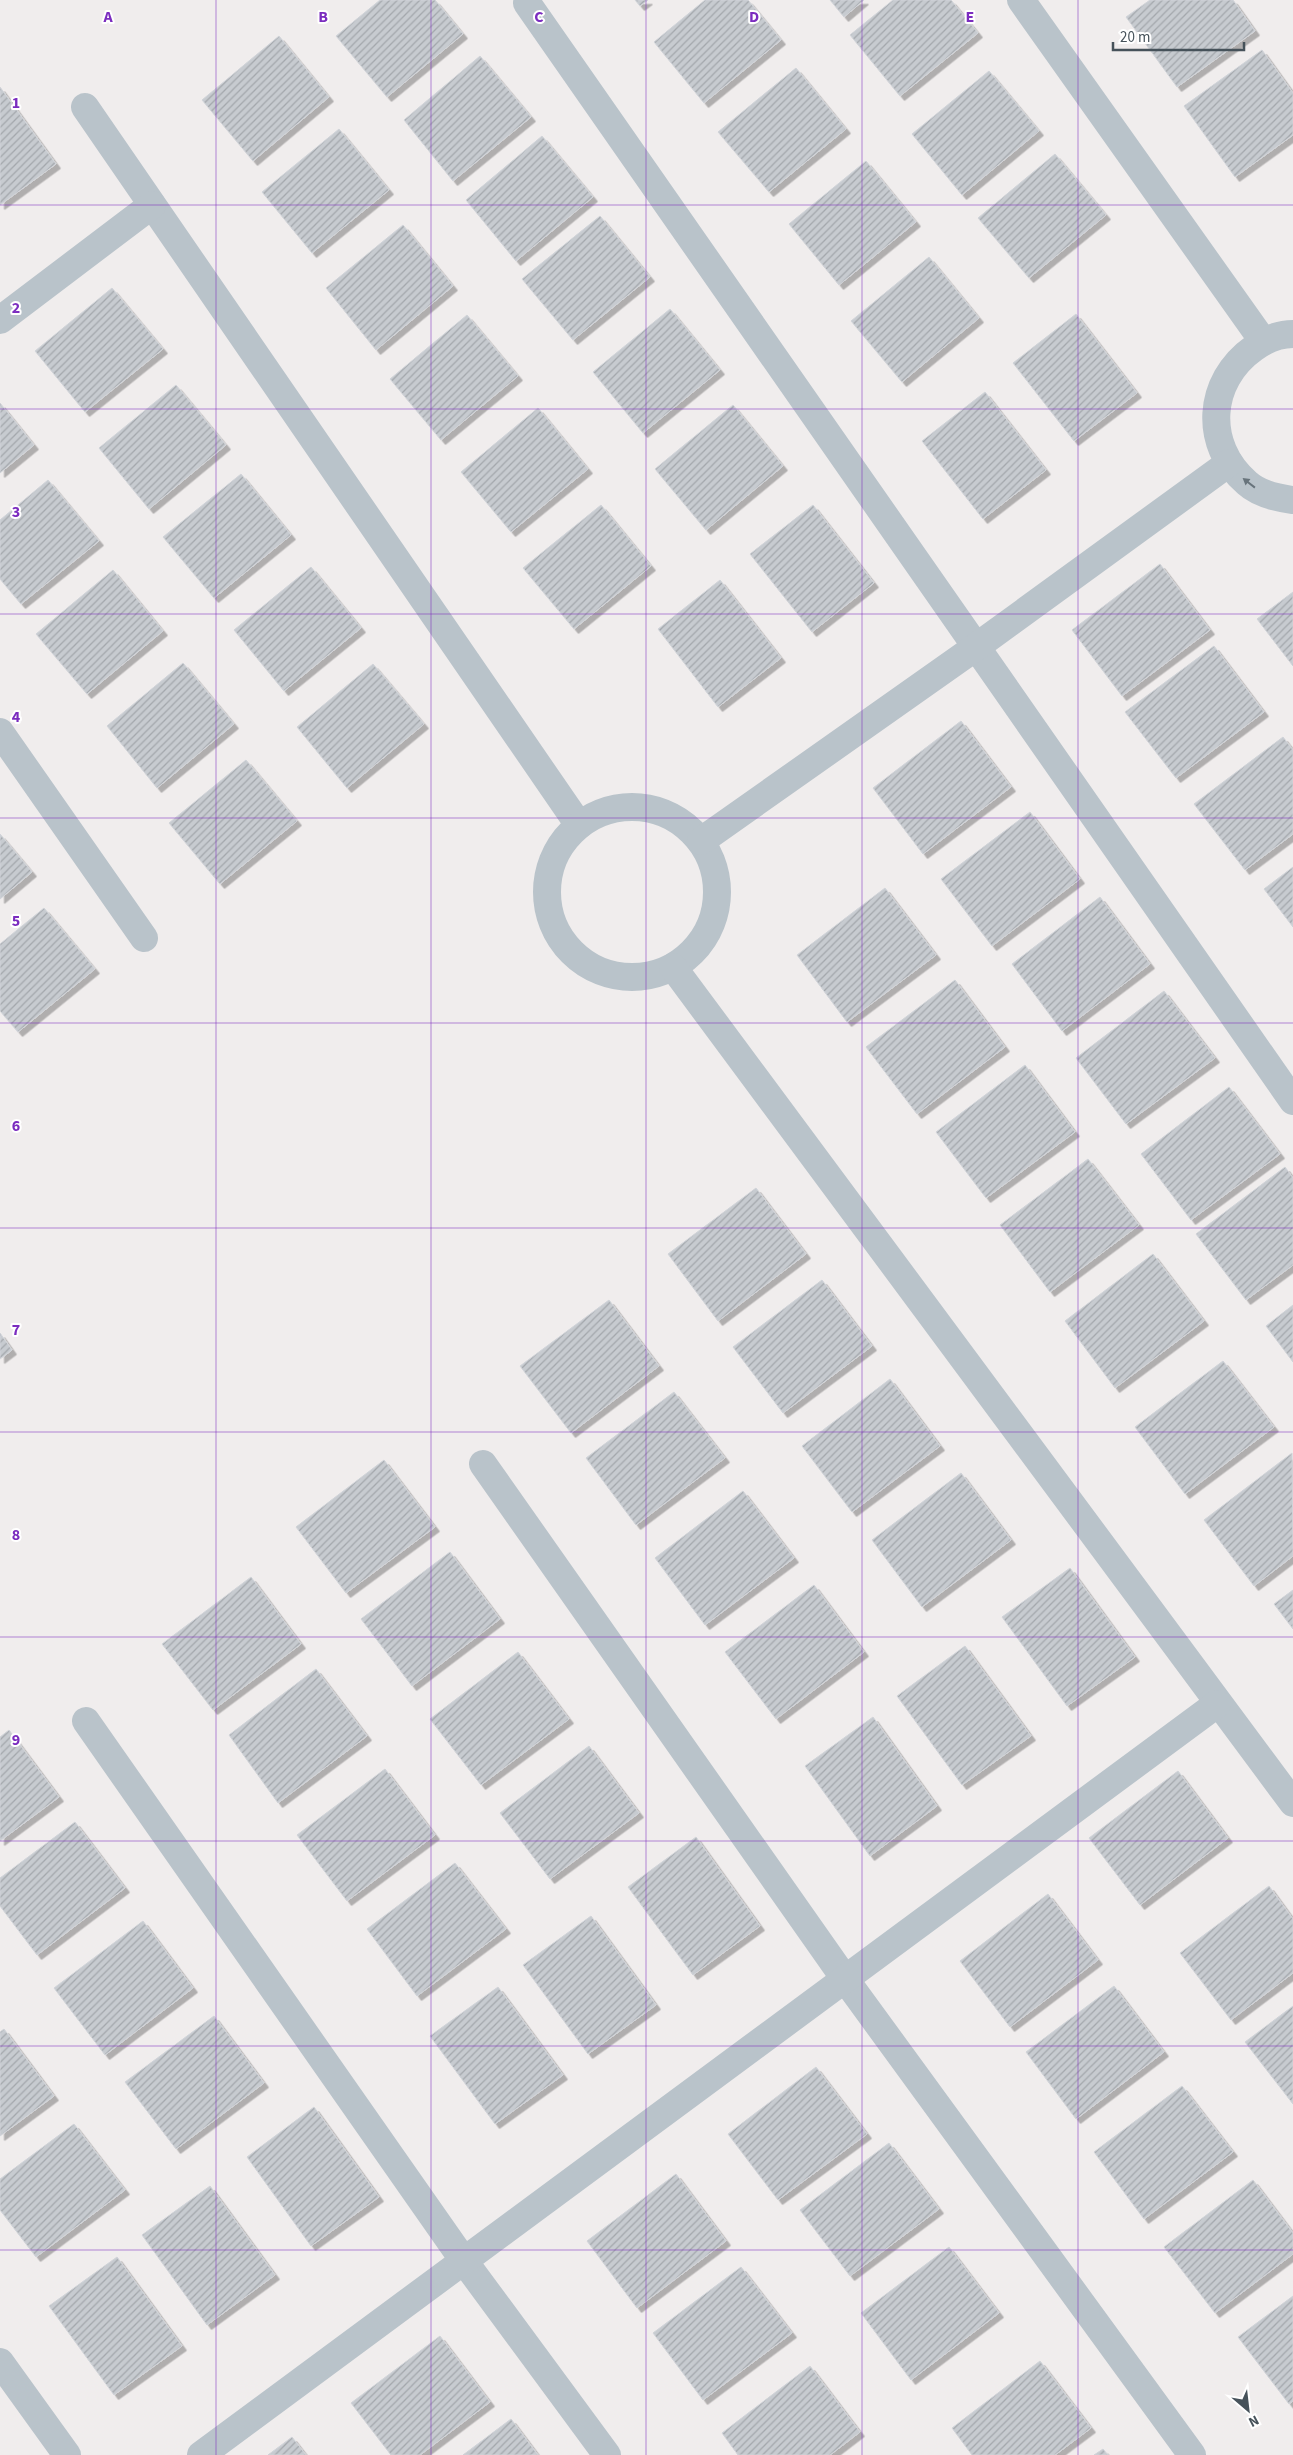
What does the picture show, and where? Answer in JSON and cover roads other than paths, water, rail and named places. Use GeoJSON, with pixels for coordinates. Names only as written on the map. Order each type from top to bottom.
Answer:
{"type":"FeatureCollection","features":[{"type":"Feature","properties":{"kind":"street"},"geometry":{"type":"LineString","coordinates":[[1021,0],[1263,341]]}},
{"type":"Feature","properties":{"kind":"street"},"geometry":{"type":"LineString","coordinates":[[527,3],[1293,1101]]}},
{"type":"Feature","properties":{"kind":"street"},"geometry":{"type":"LineString","coordinates":[[84,108],[579,825]]}},
{"type":"Feature","properties":{"kind":"street"},"geometry":{"type":"LineString","coordinates":[[0,320],[152,206]]}},
{"type":"Feature","properties":{"kind":"street"},"geometry":{"type":"LineString","coordinates":[[1293,334],[1263,341],[1240,358],[1224,381],[1216,408],[1218,437],[1229,463],[1248,484],[1273,497],[1293,500]]}},
{"type":"Feature","properties":{"kind":"street"},"geometry":{"type":"LineString","coordinates":[[701,840],[976,647],[1229,463]]}},
{"type":"Feature","properties":{"kind":"street"},"geometry":{"type":"LineString","coordinates":[[0,732],[144,938]]}},
{"type":"Feature","properties":{"kind":"street"},"geometry":{"type":"LineString","coordinates":[[630,806],[657,810],[681,821],[701,840],[714,866],[718,895],[712,924],[697,949],[674,967],[647,977],[618,977],[591,968],[569,952],[553,928],[546,900],[549,872],[559,846],[579,825],[602,812],[630,806]]}},
{"type":"Feature","properties":{"kind":"street"},"geometry":{"type":"LineString","coordinates":[[674,967],[1217,1704],[1293,1804]]}},
{"type":"Feature","properties":{"kind":"street"},"geometry":{"type":"LineString","coordinates":[[483,1464],[845,1978],[1192,2455]]}},
{"type":"Feature","properties":{"kind":"street"},"geometry":{"type":"LineString","coordinates":[[201,2455],[1217,1704]]}},
{"type":"Feature","properties":{"kind":"street"},"geometry":{"type":"LineString","coordinates":[[86,1721],[464,2261],[607,2455]]}},
{"type":"Feature","properties":{"kind":"street"},"geometry":{"type":"LineString","coordinates":[[0,2362],[67,2455]]}}]}
